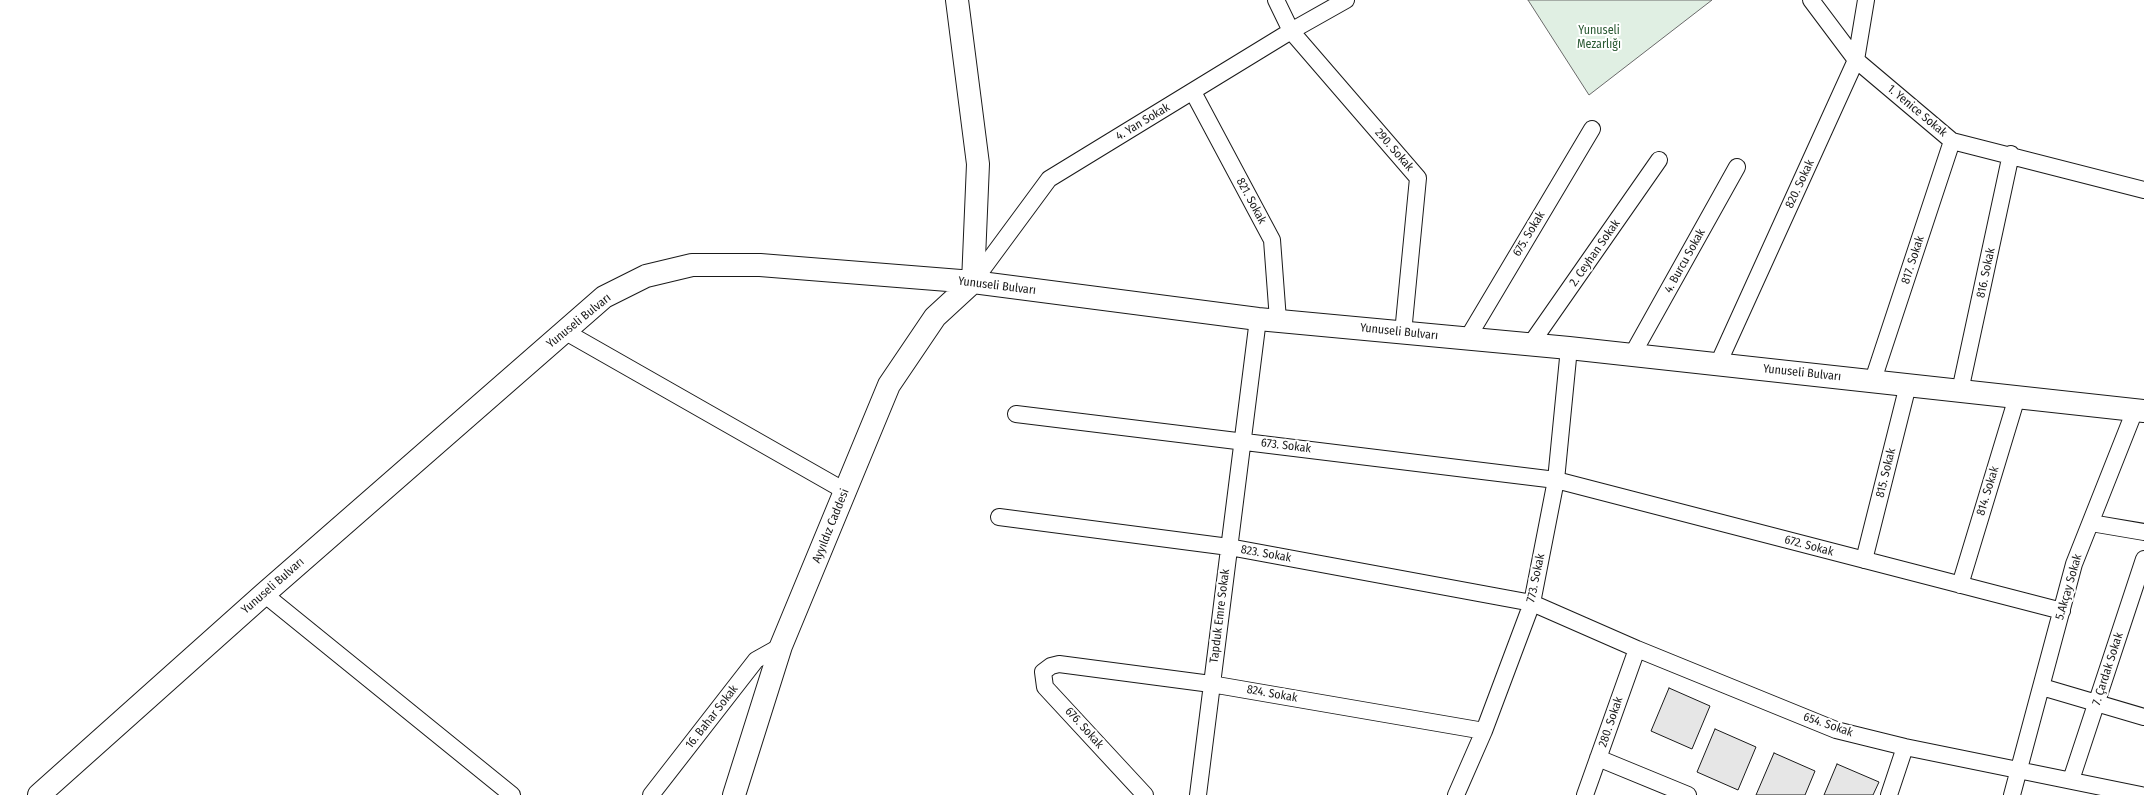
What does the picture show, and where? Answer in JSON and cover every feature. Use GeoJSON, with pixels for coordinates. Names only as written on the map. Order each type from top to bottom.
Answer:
{"type":"FeatureCollection","features":[{"type":"Feature","properties":{"kind":"main road"},"geometry":{"type":"LineString","coordinates":[[957,0],[978,164],[974,282]]}},
{"type":"Feature","properties":{"kind":"main road","name":"Yunuseli Bulvarı"},"geometry":{"type":"LineString","coordinates":[[39,795],[264,594],[604,297],[646,276],[692,265],[760,265],[974,282],[1268,320],[1569,348],[1873,380],[2140,411]]}},
{"type":"Feature","properties":{"kind":"main road","name":"Ayyıldız Caddesi"},"geometry":{"type":"LineString","coordinates":[[734,795],[781,646],[888,385],[935,317],[974,282]]}},
{"type":"Feature","properties":{"kind":"street","name":"290. Sokak"},"geometry":{"type":"LineString","coordinates":[[1276,0],[1291,32],[1418,178],[1403,333]]}},
{"type":"Feature","properties":{"kind":"street","name":"4. Yan Sokak"},"geometry":{"type":"LineString","coordinates":[[974,282],[1049,179],[1291,32],[1325,5],[1346,0]]}},
{"type":"Feature","properties":{"kind":"street","name":"1. Yenice Sokak"},"geometry":{"type":"LineString","coordinates":[[1811,0],[1856,60],[1952,141],[2011,154],[2144,190]]}},
{"type":"Feature","properties":{"kind":"street","name":"820. Sokak"},"geometry":{"type":"LineString","coordinates":[[1718,364],[1856,60],[1866,0]]}},
{"type":"Feature","properties":{"kind":"street","name":"821. Sokak"},"geometry":{"type":"LineString","coordinates":[[1193,92],[1272,240],[1268,320]]}},
{"type":"Feature","properties":{"kind":"street","name":"675. Sokak"},"geometry":{"type":"LineString","coordinates":[[1466,339],[1592,129]]}},
{"type":"Feature","properties":{"kind":"street","name":"817. Sokak"},"geometry":{"type":"LineString","coordinates":[[1873,380],[1952,141]]}},
{"type":"Feature","properties":{"kind":"street","name":"816. Sokak"},"geometry":{"type":"LineString","coordinates":[[1960,391],[2011,154]]}},
{"type":"Feature","properties":{"kind":"street","name":"2. Ceyhan Sokak"},"geometry":{"type":"LineString","coordinates":[[1530,345],[1659,160]]}},
{"type":"Feature","properties":{"kind":"street","name":"4. Burcu Sokak"},"geometry":{"type":"LineString","coordinates":[[1632,355],[1737,167]]}},
{"type":"Feature","properties":{"kind":"street","name":"Tapduk Emre Sokak"},"geometry":{"type":"LineString","coordinates":[[1198,795],[1242,440],[1268,320]]}},
{"type":"Feature","properties":{"kind":"street"},"geometry":{"type":"LineString","coordinates":[[564,331],[845,491]]}},
{"type":"Feature","properties":{"kind":"street","name":"773. Sokak"},"geometry":{"type":"LineString","coordinates":[[1456,795],[1484,731],[1532,603],[1556,480],[1569,348]]}},
{"type":"Feature","properties":{"kind":"street","name":"815. Sokak"},"geometry":{"type":"LineString","coordinates":[[1864,560],[1908,385]]}},
{"type":"Feature","properties":{"kind":"street","name":"814. Sokak"},"geometry":{"type":"LineString","coordinates":[[1960,585],[2017,397]]}},
{"type":"Feature","properties":{"kind":"street","name":"5.Akçay Sokak"},"geometry":{"type":"LineString","coordinates":[[2012,795],[2074,564],[2140,411]]}},
{"type":"Feature","properties":{"kind":"street","name":"673. Sokak"},"geometry":{"type":"LineString","coordinates":[[1016,414],[1242,440],[1556,480]]}},
{"type":"Feature","properties":{"kind":"street","name":"672. Sokak"},"geometry":{"type":"LineString","coordinates":[[1556,480],[2062,611]]}},
{"type":"Feature","properties":{"kind":"street","name":"823. Sokak"},"geometry":{"type":"LineString","coordinates":[[999,517],[1229,547],[1532,603]]}},
{"type":"Feature","properties":{"kind":"street"},"geometry":{"type":"LineString","coordinates":[[2091,523],[2144,532]]}},
{"type":"Feature","properties":{"kind":"street","name":"7. Çardak Sokak"},"geometry":{"type":"LineString","coordinates":[[2071,780],[2144,558]]}},
{"type":"Feature","properties":{"kind":"street"},"geometry":{"type":"LineString","coordinates":[[264,594],[512,795]]}},
{"type":"Feature","properties":{"kind":"street","name":"654. Sokak"},"geometry":{"type":"LineString","coordinates":[[1532,603],[1637,649],[1836,730],[1905,747],[2020,769],[2138,795]]}},
{"type":"Feature","properties":{"kind":"street","name":"16. Bahar Sokak"},"geometry":{"type":"LineString","coordinates":[[651,795],[756,660],[781,646]]}},
{"type":"Feature","properties":{"kind":"street","name":"280. Sokak"},"geometry":{"type":"LineString","coordinates":[[1585,795],[1637,649]]}},
{"type":"Feature","properties":{"kind":"street","name":"824. Sokak"},"geometry":{"type":"LineString","coordinates":[[1059,664],[1211,684],[1484,731]]}},
{"type":"Feature","properties":{"kind":"street","name":"676. Sokak"},"geometry":{"type":"LineString","coordinates":[[1059,664],[1051,666],[1043,672],[1045,687],[1146,795]]}},
{"type":"Feature","properties":{"kind":"street"},"geometry":{"type":"LineString","coordinates":[[2042,687],[2144,717]]}},
{"type":"Feature","properties":{"kind":"street"},"geometry":{"type":"LineString","coordinates":[[1889,795],[1905,747]]}},
{"type":"Feature","properties":{"kind":"street"},"geometry":{"type":"LineString","coordinates":[[1598,758],[1687,795]]}},
{"type":"Feature","properties":{"kind":"green space","name":"Yunuseli Mezarlığı"},"geometry":{"type":"Polygon","coordinates":[[[1528,0],[1712,0],[1589,95],[1528,0]]]}},
{"type":"Feature","properties":{"kind":"building"},"geometry":{"type":"Polygon","coordinates":[[[1669,688],[1710,706],[1692,749],[1651,731],[1669,688]]]}},
{"type":"Feature","properties":{"kind":"building"},"geometry":{"type":"Polygon","coordinates":[[[1715,729],[1756,747],[1738,790],[1697,772],[1715,729]]]}},
{"type":"Feature","properties":{"kind":"building"},"geometry":{"type":"Polygon","coordinates":[[[1774,753],[1815,771],[1805,795],[1756,795],[1774,753]]]}},
{"type":"Feature","properties":{"kind":"building"},"geometry":{"type":"Polygon","coordinates":[[[1837,764],[1879,782],[1873,795],[1824,795],[1837,764]]]}}]}
